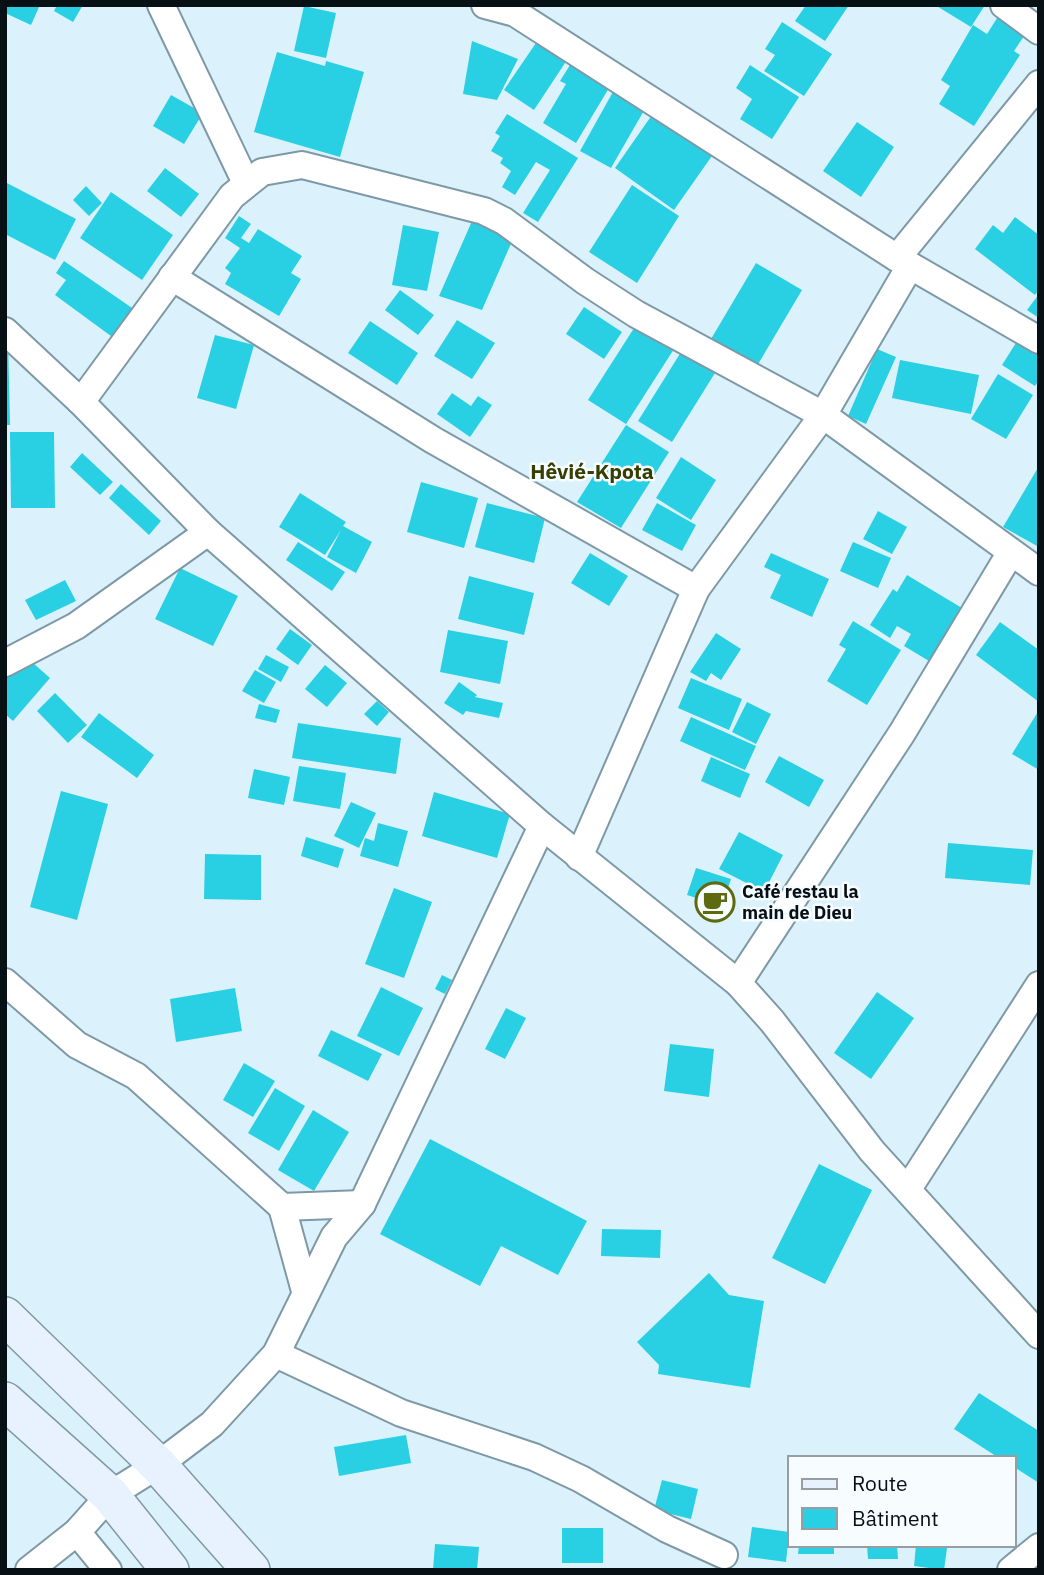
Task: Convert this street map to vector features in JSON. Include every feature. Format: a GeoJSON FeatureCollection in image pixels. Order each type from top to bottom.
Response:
{"type":"FeatureCollection","features":[{"type":"Feature","properties":{"kind":"main road"},"geometry":{"type":"LineString","coordinates":[[5,1316],[158,1465],[251,1570]]}},
{"type":"Feature","properties":{"kind":"main road"},"geometry":{"type":"LineString","coordinates":[[5,1401],[110,1495],[170,1570]]}},
{"type":"Feature","properties":{"kind":"street"},"geometry":{"type":"LineString","coordinates":[[161,5],[246,183]]}},
{"type":"Feature","properties":{"kind":"street"},"geometry":{"type":"LineString","coordinates":[[485,5],[517,9],[904,262],[1039,340]]}},
{"type":"Feature","properties":{"kind":"street"},"geometry":{"type":"LineString","coordinates":[[1004,5],[1039,31]]}},
{"type":"Feature","properties":{"kind":"street"},"geometry":{"type":"LineString","coordinates":[[579,857],[696,589],[823,415],[904,262],[1039,84]]}},
{"type":"Feature","properties":{"kind":"street"},"geometry":{"type":"LineString","coordinates":[[81,402],[218,213],[246,183],[262,172],[302,165],[484,211],[504,221],[585,281],[636,314],[823,415],[1039,572]]}},
{"type":"Feature","properties":{"kind":"street"},"geometry":{"type":"LineString","coordinates":[[172,277],[433,440],[696,589]]}},
{"type":"Feature","properties":{"kind":"street"},"geometry":{"type":"LineString","coordinates":[[5,331],[81,402],[208,532],[542,826],[738,983],[772,1021],[872,1151],[1039,1335]]}},
{"type":"Feature","properties":{"kind":"street"},"geometry":{"type":"LineString","coordinates":[[5,663],[76,626],[208,532]]}},
{"type":"Feature","properties":{"kind":"street"},"geometry":{"type":"LineString","coordinates":[[738,983],[902,733],[1011,552]]}},
{"type":"Feature","properties":{"kind":"street"},"geometry":{"type":"LineString","coordinates":[[29,1570],[77,1532],[110,1495],[158,1465],[212,1424],[276,1353],[334,1237],[362,1204],[542,826]]}},
{"type":"Feature","properties":{"kind":"street"},"geometry":{"type":"LineString","coordinates":[[5,982],[77,1045],[136,1076],[282,1207],[305,1292]]}},
{"type":"Feature","properties":{"kind":"street"},"geometry":{"type":"LineString","coordinates":[[908,1189],[1038,988]]}},
{"type":"Feature","properties":{"kind":"street"},"geometry":{"type":"LineString","coordinates":[[282,1207],[362,1204]]}},
{"type":"Feature","properties":{"kind":"street"},"geometry":{"type":"LineString","coordinates":[[276,1353],[401,1413],[534,1457],[581,1479],[667,1529],[724,1555]]}},
{"type":"Feature","properties":{"kind":"street"},"geometry":{"type":"LineString","coordinates":[[77,1532],[108,1570]]}},
{"type":"Feature","properties":{"kind":"street"},"geometry":{"type":"LineString","coordinates":[[1011,1570],[1039,1547]]}},
{"type":"Feature","properties":{"kind":"building"},"geometry":{"type":"Polygon","coordinates":[[[5,5],[40,5],[31,25],[5,13],[5,5]]]}},
{"type":"Feature","properties":{"kind":"building"},"geometry":{"type":"Polygon","coordinates":[[[57,5],[83,5],[73,22],[54,11],[57,5]]]}},
{"type":"Feature","properties":{"kind":"building"},"geometry":{"type":"Polygon","coordinates":[[[806,5],[849,5],[825,41],[795,21],[806,5]]]}},
{"type":"Feature","properties":{"kind":"building"},"geometry":{"type":"Polygon","coordinates":[[[935,5],[985,5],[971,27],[935,5]]]}},
{"type":"Feature","properties":{"kind":"building"},"geometry":{"type":"Polygon","coordinates":[[[304,6],[336,13],[326,58],[294,51],[304,6]]]}},
{"type":"Feature","properties":{"kind":"building"},"geometry":{"type":"Polygon","coordinates":[[[999,15],[1026,33],[1014,51],[1020,55],[974,126],[939,104],[950,86],[941,80],[973,25],[987,34],[999,15]]]}},
{"type":"Feature","properties":{"kind":"building"},"geometry":{"type":"Polygon","coordinates":[[[782,22],[832,54],[804,96],[764,71],[775,55],[765,49],[782,22]]]}},
{"type":"Feature","properties":{"kind":"building"},"geometry":{"type":"Polygon","coordinates":[[[538,40],[567,60],[534,110],[504,90],[538,40]]]}},
{"type":"Feature","properties":{"kind":"building"},"geometry":{"type":"Polygon","coordinates":[[[472,41],[518,59],[497,100],[463,94],[472,41]]]}},
{"type":"Feature","properties":{"kind":"building"},"geometry":{"type":"Polygon","coordinates":[[[277,52],[325,66],[326,61],[364,72],[340,157],[254,132],[277,52]]]}},
{"type":"Feature","properties":{"kind":"building"},"geometry":{"type":"Polygon","coordinates":[[[570,65],[609,88],[576,143],[543,123],[566,84],[560,81],[570,65]]]}},
{"type":"Feature","properties":{"kind":"building"},"geometry":{"type":"Polygon","coordinates":[[[750,65],[799,97],[772,139],[740,119],[752,99],[736,88],[750,65]]]}},
{"type":"Feature","properties":{"kind":"building"},"geometry":{"type":"Polygon","coordinates":[[[614,90],[646,107],[611,168],[580,151],[614,90]]]}},
{"type":"Feature","properties":{"kind":"building"},"geometry":{"type":"Polygon","coordinates":[[[171,95],[203,113],[184,144],[153,126],[171,95]]]}},
{"type":"Feature","properties":{"kind":"building"},"geometry":{"type":"Polygon","coordinates":[[[654,112],[714,153],[674,210],[615,168],[654,112]]]}},
{"type":"Feature","properties":{"kind":"building"},"geometry":{"type":"Polygon","coordinates":[[[507,114],[578,158],[538,222],[523,213],[550,170],[536,162],[515,195],[502,187],[511,171],[500,163],[503,158],[491,151],[500,136],[495,133],[507,114]]]}},
{"type":"Feature","properties":{"kind":"building"},"geometry":{"type":"Polygon","coordinates":[[[857,122],[894,147],[861,197],[823,171],[857,122]]]}},
{"type":"Feature","properties":{"kind":"building"},"geometry":{"type":"Polygon","coordinates":[[[165,168],[199,194],[181,217],[147,191],[165,168]]]}},
{"type":"Feature","properties":{"kind":"building"},"geometry":{"type":"Polygon","coordinates":[[[5,182],[76,219],[55,260],[5,234],[5,182]]]}},
{"type":"Feature","properties":{"kind":"building"},"geometry":{"type":"Polygon","coordinates":[[[632,185],[679,216],[637,283],[589,252],[632,185]]]}},
{"type":"Feature","properties":{"kind":"building"},"geometry":{"type":"Polygon","coordinates":[[[86,186],[102,203],[89,216],[73,200],[86,186]]]}},
{"type":"Feature","properties":{"kind":"building"},"geometry":{"type":"Polygon","coordinates":[[[111,192],[173,235],[142,280],[80,238],[111,192]]]}},
{"type":"Feature","properties":{"kind":"building"},"geometry":{"type":"Polygon","coordinates":[[[476,212],[495,220],[491,230],[513,239],[482,310],[439,296],[476,212]]]}},
{"type":"Feature","properties":{"kind":"building"},"geometry":{"type":"Polygon","coordinates":[[[239,216],[251,224],[241,238],[249,243],[258,229],[302,256],[291,273],[301,279],[279,316],[225,284],[231,273],[225,268],[240,248],[225,238],[239,216]]]}},
{"type":"Feature","properties":{"kind":"building"},"geometry":{"type":"Polygon","coordinates":[[[1015,217],[1039,235],[1039,290],[1035,295],[975,249],[993,225],[1003,233],[1015,217]]]}},
{"type":"Feature","properties":{"kind":"building"},"geometry":{"type":"Polygon","coordinates":[[[403,225],[439,232],[427,291],[392,285],[403,225]]]}},
{"type":"Feature","properties":{"kind":"building"},"geometry":{"type":"Polygon","coordinates":[[[64,261],[135,310],[115,339],[55,295],[66,280],[56,273],[64,261]]]}},
{"type":"Feature","properties":{"kind":"building"},"geometry":{"type":"Polygon","coordinates":[[[756,263],[802,290],[757,366],[711,339],[756,263]]]}},
{"type":"Feature","properties":{"kind":"building"},"geometry":{"type":"Polygon","coordinates":[[[400,290],[434,315],[418,335],[385,310],[400,290]]]}},
{"type":"Feature","properties":{"kind":"building"},"geometry":{"type":"Polygon","coordinates":[[[1039,294],[1039,318],[1027,310],[1039,294]]]}},
{"type":"Feature","properties":{"kind":"building"},"geometry":{"type":"Polygon","coordinates":[[[584,307],[622,332],[604,359],[566,334],[584,307]]]}},
{"type":"Feature","properties":{"kind":"building"},"geometry":{"type":"Polygon","coordinates":[[[457,320],[495,343],[472,379],[434,356],[457,320]]]}},
{"type":"Feature","properties":{"kind":"building"},"geometry":{"type":"Polygon","coordinates":[[[370,321],[418,353],[397,385],[348,353],[370,321]]]}},
{"type":"Feature","properties":{"kind":"building"},"geometry":{"type":"Polygon","coordinates":[[[636,325],[674,349],[626,424],[588,400],[636,325]]]}},
{"type":"Feature","properties":{"kind":"building"},"geometry":{"type":"Polygon","coordinates":[[[1023,332],[1039,342],[1039,380],[1035,386],[1002,365],[1023,332]]]}},
{"type":"Feature","properties":{"kind":"building"},"geometry":{"type":"Polygon","coordinates":[[[215,335],[254,345],[236,409],[197,398],[215,335]]]}},
{"type":"Feature","properties":{"kind":"building"},"geometry":{"type":"Polygon","coordinates":[[[5,339],[8,339],[10,425],[5,425],[5,339]]]}},
{"type":"Feature","properties":{"kind":"building"},"geometry":{"type":"Polygon","coordinates":[[[877,349],[896,357],[866,424],[848,416],[877,349]]]}},
{"type":"Feature","properties":{"kind":"building"},"geometry":{"type":"Polygon","coordinates":[[[681,352],[715,373],[672,442],[638,421],[681,352]]]}},
{"type":"Feature","properties":{"kind":"building"},"geometry":{"type":"Polygon","coordinates":[[[900,360],[979,375],[971,414],[892,398],[900,360]]]}},
{"type":"Feature","properties":{"kind":"building"},"geometry":{"type":"Polygon","coordinates":[[[998,374],[1033,395],[1006,439],[971,419],[998,374]]]}},
{"type":"Feature","properties":{"kind":"building"},"geometry":{"type":"Polygon","coordinates":[[[452,393],[471,406],[478,396],[492,405],[470,437],[437,414],[452,393]]]}},
{"type":"Feature","properties":{"kind":"building"},"geometry":{"type":"Polygon","coordinates":[[[626,425],[669,452],[621,528],[577,502],[626,425]]]}},
{"type":"Feature","properties":{"kind":"building"},"geometry":{"type":"Polygon","coordinates":[[[10,432],[54,432],[55,508],[11,508],[10,432]]]}},
{"type":"Feature","properties":{"kind":"building"},"geometry":{"type":"Polygon","coordinates":[[[82,453],[113,482],[100,495],[70,467],[82,453]]]}},
{"type":"Feature","properties":{"kind":"building"},"geometry":{"type":"Polygon","coordinates":[[[681,457],[716,480],[691,520],[656,498],[681,457]]]}},
{"type":"Feature","properties":{"kind":"building"},"geometry":{"type":"Polygon","coordinates":[[[1039,466],[1039,547],[1003,527],[1039,466]]]}},
{"type":"Feature","properties":{"kind":"building"},"geometry":{"type":"Polygon","coordinates":[[[421,482],[478,498],[464,548],[407,532],[421,482]]]}},
{"type":"Feature","properties":{"kind":"building"},"geometry":{"type":"Polygon","coordinates":[[[121,484],[161,521],[149,535],[109,498],[121,484]]]}},
{"type":"Feature","properties":{"kind":"building"},"geometry":{"type":"Polygon","coordinates":[[[300,493],[346,522],[343,526],[372,542],[356,573],[327,557],[341,530],[325,555],[279,527],[300,493]]]}},
{"type":"Feature","properties":{"kind":"building"},"geometry":{"type":"Polygon","coordinates":[[[487,503],[545,518],[534,563],[475,547],[487,503]]]}},
{"type":"Feature","properties":{"kind":"building"},"geometry":{"type":"Polygon","coordinates":[[[657,503],[696,525],[682,551],[642,530],[657,503]]]}},
{"type":"Feature","properties":{"kind":"building"},"geometry":{"type":"Polygon","coordinates":[[[878,511],[907,527],[892,554],[863,539],[878,511]]]}},
{"type":"Feature","properties":{"kind":"building"},"geometry":{"type":"Polygon","coordinates":[[[298,542],[345,572],[332,591],[286,560],[298,542]]]}},
{"type":"Feature","properties":{"kind":"building"},"geometry":{"type":"Polygon","coordinates":[[[853,542],[891,558],[878,588],[840,571],[853,542]]]}},
{"type":"Feature","properties":{"kind":"building"},"geometry":{"type":"Polygon","coordinates":[[[590,553],[628,576],[609,606],[571,583],[590,553]]]}},
{"type":"Feature","properties":{"kind":"building"},"geometry":{"type":"Polygon","coordinates":[[[771,553],[829,579],[812,617],[770,598],[781,575],[764,567],[771,553]]]}},
{"type":"Feature","properties":{"kind":"building"},"geometry":{"type":"Polygon","coordinates":[[[180,568],[238,596],[213,646],[155,619],[180,568]]]}},
{"type":"Feature","properties":{"kind":"building"},"geometry":{"type":"Polygon","coordinates":[[[907,575],[967,611],[934,664],[904,646],[911,634],[897,626],[890,638],[870,625],[893,589],[897,592],[907,575]]]}},
{"type":"Feature","properties":{"kind":"building"},"geometry":{"type":"Polygon","coordinates":[[[469,576],[534,593],[524,635],[458,619],[469,576]]]}},
{"type":"Feature","properties":{"kind":"building"},"geometry":{"type":"Polygon","coordinates":[[[65,580],[76,601],[36,620],[25,600],[65,580]]]}},
{"type":"Feature","properties":{"kind":"building"},"geometry":{"type":"Polygon","coordinates":[[[853,621],[901,650],[867,705],[827,681],[846,649],[839,645],[853,621]]]}},
{"type":"Feature","properties":{"kind":"building"},"geometry":{"type":"Polygon","coordinates":[[[1000,622],[1039,650],[1039,702],[976,655],[1000,622]]]}},
{"type":"Feature","properties":{"kind":"building"},"geometry":{"type":"Polygon","coordinates":[[[290,629],[312,645],[298,665],[276,649],[290,629]]]}},
{"type":"Feature","properties":{"kind":"building"},"geometry":{"type":"Polygon","coordinates":[[[448,630],[508,641],[500,684],[440,672],[448,630]]]}},
{"type":"Feature","properties":{"kind":"building"},"geometry":{"type":"Polygon","coordinates":[[[716,633],[741,649],[721,680],[711,673],[706,681],[690,672],[716,633]]]}},
{"type":"Feature","properties":{"kind":"building"},"geometry":{"type":"Polygon","coordinates":[[[24,655],[50,678],[13,721],[5,714],[5,677],[24,655]]]}},
{"type":"Feature","properties":{"kind":"building"},"geometry":{"type":"Polygon","coordinates":[[[266,655],[289,667],[281,682],[258,669],[266,655]]]}},
{"type":"Feature","properties":{"kind":"building"},"geometry":{"type":"Polygon","coordinates":[[[325,665],[347,683],[327,707],[305,689],[325,665]]]}},
{"type":"Feature","properties":{"kind":"building"},"geometry":{"type":"Polygon","coordinates":[[[255,670],[276,682],[264,703],[242,691],[255,670]]]}},
{"type":"Feature","properties":{"kind":"building"},"geometry":{"type":"Polygon","coordinates":[[[691,678],[742,699],[729,730],[678,708],[691,678]]]}},
{"type":"Feature","properties":{"kind":"building"},"geometry":{"type":"Polygon","coordinates":[[[459,682],[477,695],[475,697],[503,703],[499,718],[466,711],[463,715],[444,703],[459,682]]]}},
{"type":"Feature","properties":{"kind":"building"},"geometry":{"type":"Polygon","coordinates":[[[55,693],[87,725],[68,743],[37,711],[55,693]]]}},
{"type":"Feature","properties":{"kind":"building"},"geometry":{"type":"Polygon","coordinates":[[[377,701],[389,712],[377,726],[364,714],[377,701]]]}},
{"type":"Feature","properties":{"kind":"building"},"geometry":{"type":"Polygon","coordinates":[[[747,702],[771,714],[756,744],[732,732],[747,702]]]}},
{"type":"Feature","properties":{"kind":"building"},"geometry":{"type":"Polygon","coordinates":[[[259,704],[280,710],[276,723],[255,718],[259,704]]]}},
{"type":"Feature","properties":{"kind":"building"},"geometry":{"type":"Polygon","coordinates":[[[1039,710],[1039,770],[1012,754],[1039,710]]]}},
{"type":"Feature","properties":{"kind":"building"},"geometry":{"type":"Polygon","coordinates":[[[99,713],[154,755],[137,778],[81,737],[99,713]]]}},
{"type":"Feature","properties":{"kind":"building"},"geometry":{"type":"Polygon","coordinates":[[[691,717],[756,746],[745,770],[680,741],[691,717]]]}},
{"type":"Feature","properties":{"kind":"building"},"geometry":{"type":"Polygon","coordinates":[[[298,723],[401,738],[396,774],[292,758],[298,723]]]}},
{"type":"Feature","properties":{"kind":"building"},"geometry":{"type":"Polygon","coordinates":[[[779,756],[824,780],[809,807],[765,782],[779,756]]]}},
{"type":"Feature","properties":{"kind":"building"},"geometry":{"type":"Polygon","coordinates":[[[711,757],[750,774],[740,798],[701,781],[711,757]]]}},
{"type":"Feature","properties":{"kind":"building"},"geometry":{"type":"Polygon","coordinates":[[[299,766],[346,773],[340,809],[293,801],[299,766]]]}},
{"type":"Feature","properties":{"kind":"building"},"geometry":{"type":"Polygon","coordinates":[[[254,769],[290,777],[284,805],[248,798],[254,769]]]}},
{"type":"Feature","properties":{"kind":"building"},"geometry":{"type":"Polygon","coordinates":[[[61,791],[108,804],[77,920],[30,907],[61,791]]]}},
{"type":"Feature","properties":{"kind":"building"},"geometry":{"type":"Polygon","coordinates":[[[434,792],[510,814],[497,858],[422,836],[434,792]]]}},
{"type":"Feature","properties":{"kind":"building"},"geometry":{"type":"Polygon","coordinates":[[[351,802],[376,813],[359,848],[334,836],[351,802]]]}},
{"type":"Feature","properties":{"kind":"building"},"geometry":{"type":"Polygon","coordinates":[[[378,823],[408,831],[398,867],[360,856],[365,838],[374,841],[378,823]]]}},
{"type":"Feature","properties":{"kind":"building"},"geometry":{"type":"Polygon","coordinates":[[[739,832],[783,855],[764,892],[719,869],[739,832]]]}},
{"type":"Feature","properties":{"kind":"building"},"geometry":{"type":"Polygon","coordinates":[[[306,837],[344,849],[338,868],[301,856],[306,837]]]}},
{"type":"Feature","properties":{"kind":"building"},"geometry":{"type":"Polygon","coordinates":[[[948,843],[1033,850],[1030,885],[945,878],[948,843]]]}},
{"type":"Feature","properties":{"kind":"building"},"geometry":{"type":"Polygon","coordinates":[[[205,854],[261,855],[261,900],[204,899],[205,854]]]}},
{"type":"Feature","properties":{"kind":"building"},"geometry":{"type":"Polygon","coordinates":[[[696,868],[731,879],[722,906],[687,895],[696,868]]]}},
{"type":"Feature","properties":{"kind":"building"},"geometry":{"type":"Polygon","coordinates":[[[394,888],[432,902],[404,978],[365,964],[394,888]]]}},
{"type":"Feature","properties":{"kind":"building"},"geometry":{"type":"Polygon","coordinates":[[[442,975],[452,980],[445,994],[435,989],[442,975]]]}},
{"type":"Feature","properties":{"kind":"building"},"geometry":{"type":"Polygon","coordinates":[[[381,987],[423,1008],[399,1056],[357,1036],[381,987]]]}},
{"type":"Feature","properties":{"kind":"building"},"geometry":{"type":"Polygon","coordinates":[[[235,988],[242,1031],[176,1042],[170,999],[235,988]]]}},
{"type":"Feature","properties":{"kind":"building"},"geometry":{"type":"Polygon","coordinates":[[[877,992],[914,1018],[871,1079],[834,1053],[877,992]]]}},
{"type":"Feature","properties":{"kind":"building"},"geometry":{"type":"Polygon","coordinates":[[[506,1008],[526,1018],[505,1059],[485,1049],[506,1008]]]}},
{"type":"Feature","properties":{"kind":"building"},"geometry":{"type":"Polygon","coordinates":[[[331,1030],[382,1054],[368,1081],[318,1056],[331,1030]]]}},
{"type":"Feature","properties":{"kind":"building"},"geometry":{"type":"Polygon","coordinates":[[[670,1044],[714,1049],[709,1097],[664,1091],[670,1044]]]}},
{"type":"Feature","properties":{"kind":"building"},"geometry":{"type":"Polygon","coordinates":[[[244,1063],[275,1081],[253,1117],[223,1100],[244,1063]]]}},
{"type":"Feature","properties":{"kind":"building"},"geometry":{"type":"Polygon","coordinates":[[[275,1088],[305,1106],[279,1151],[248,1133],[275,1088]]]}},
{"type":"Feature","properties":{"kind":"building"},"geometry":{"type":"Polygon","coordinates":[[[313,1110],[349,1132],[314,1191],[278,1170],[313,1110]]]}},
{"type":"Feature","properties":{"kind":"building"},"geometry":{"type":"Polygon","coordinates":[[[430,1139],[587,1221],[558,1275],[501,1246],[480,1286],[380,1234],[430,1139]]]}},
{"type":"Feature","properties":{"kind":"building"},"geometry":{"type":"Polygon","coordinates":[[[819,1164],[872,1190],[825,1284],[772,1258],[819,1164]]]}},
{"type":"Feature","properties":{"kind":"building"},"geometry":{"type":"Polygon","coordinates":[[[602,1229],[661,1230],[660,1258],[601,1256],[602,1229]]]}},
{"type":"Feature","properties":{"kind":"building"},"geometry":{"type":"Polygon","coordinates":[[[709,1273],[729,1295],[764,1301],[750,1388],[658,1374],[659,1365],[637,1342],[709,1273]]]}},
{"type":"Feature","properties":{"kind":"building"},"geometry":{"type":"Polygon","coordinates":[[[979,1393],[1039,1431],[1039,1483],[1016,1468],[1016,1456],[996,1456],[954,1429],[979,1393]]]}},
{"type":"Feature","properties":{"kind":"building"},"geometry":{"type":"Polygon","coordinates":[[[406,1435],[411,1463],[339,1476],[334,1447],[406,1435]]]}},
{"type":"Feature","properties":{"kind":"building"},"geometry":{"type":"Polygon","coordinates":[[[662,1480],[698,1489],[691,1519],[654,1510],[662,1480]]]}},
{"type":"Feature","properties":{"kind":"building"},"geometry":{"type":"Polygon","coordinates":[[[752,1527],[788,1532],[786,1562],[748,1557],[752,1527]]]}},
{"type":"Feature","properties":{"kind":"building"},"geometry":{"type":"Polygon","coordinates":[[[562,1528],[603,1528],[603,1563],[562,1563],[562,1528]]]}},
{"type":"Feature","properties":{"kind":"building"},"geometry":{"type":"Polygon","coordinates":[[[435,1544],[479,1547],[477,1570],[433,1570],[435,1544]]]}},
{"type":"Feature","properties":{"kind":"building"},"geometry":{"type":"Polygon","coordinates":[[[799,1547],[834,1547],[834,1554],[798,1554],[799,1547]]]}},
{"type":"Feature","properties":{"kind":"building"},"geometry":{"type":"Polygon","coordinates":[[[867,1547],[897,1547],[898,1559],[868,1559],[867,1547]]]}},
{"type":"Feature","properties":{"kind":"building"},"geometry":{"type":"Polygon","coordinates":[[[916,1547],[947,1548],[944,1570],[914,1566],[916,1547]]]}},
{"type":"Feature","properties":{"kind":"place","name":"Café restau la main de Dieu"},"geometry":{"type":"Point","coordinates":[715,902]}},
{"type":"Feature","properties":{"kind":"district","name":"Hêvié-Kpota"},"geometry":{"type":"Point","coordinates":[592,472]}}]}
